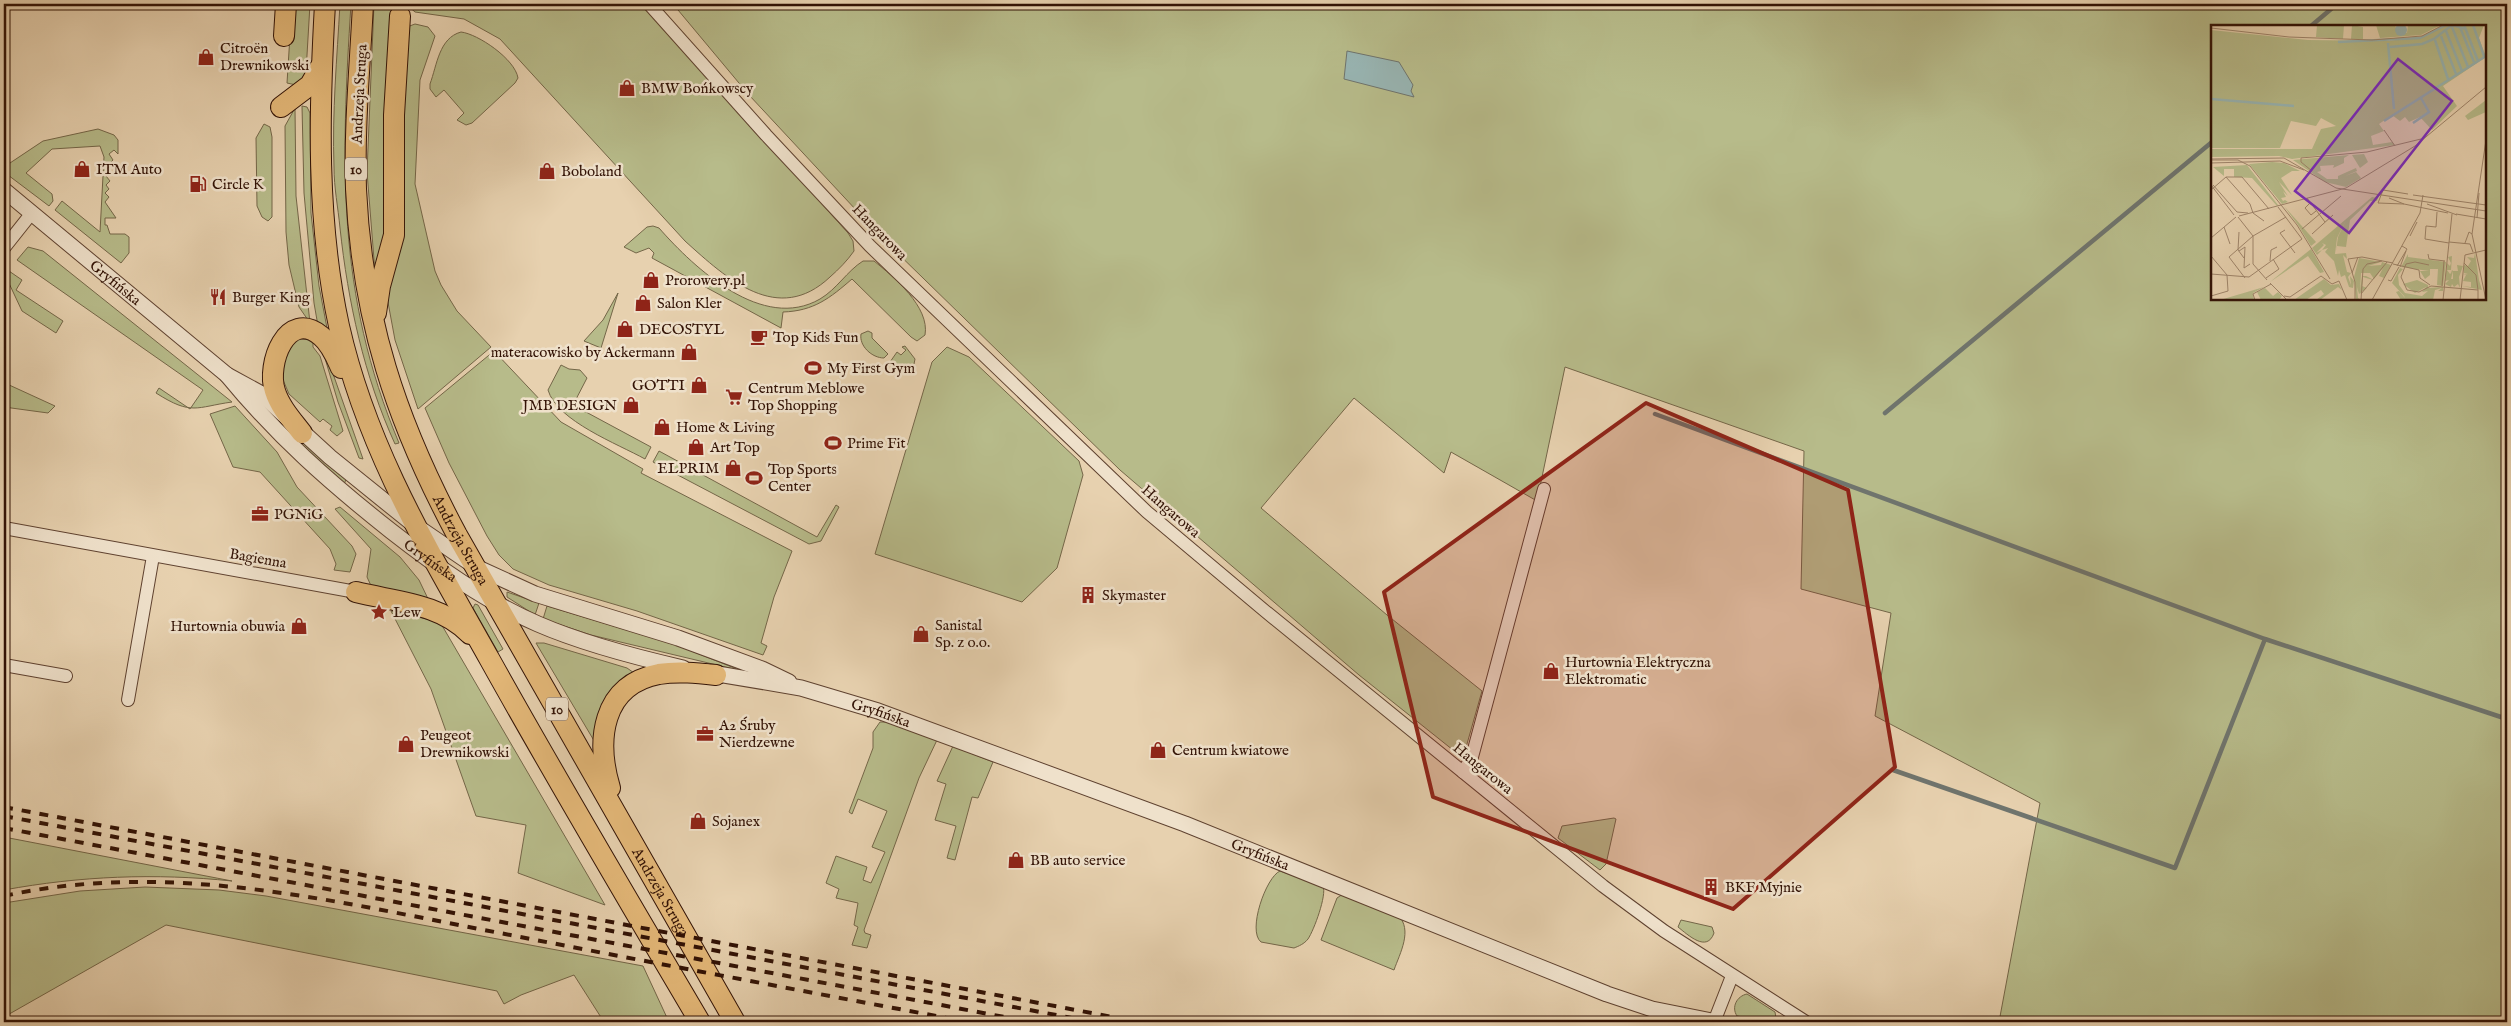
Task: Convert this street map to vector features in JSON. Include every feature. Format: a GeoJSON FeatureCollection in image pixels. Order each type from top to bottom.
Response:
{"type":"FeatureCollection","features":[{"type":"Feature","properties":{"kind":"main road"},"geometry":{"type":"LineString","coordinates":[[284,36],[286,4]]}},
{"type":"Feature","properties":{"kind":"main road","name":"10"},"geometry":{"type":"LineString","coordinates":[[325,4],[322,64],[322,187],[329,267],[346,352],[376,445],[413,524],[437,567],[700,1022]]}},
{"type":"Feature","properties":{"kind":"main road","name":"Andrzeja Struga"},"geometry":{"type":"LineString","coordinates":[[363,4],[356,141],[356,188],[364,272],[376,332],[395,402],[417,455],[476,567],[735,1022]]}},
{"type":"Feature","properties":{"kind":"main road"},"geometry":{"type":"LineString","coordinates":[[376,332],[376,304],[394,235],[394,115],[400,10]]}},
{"type":"Feature","properties":{"kind":"main road"},"geometry":{"type":"LineString","coordinates":[[281,107],[310,85],[322,64]]}},
{"type":"Feature","properties":{"kind":"main road"},"geometry":{"type":"LineString","coordinates":[[302,433],[277,396],[272,370],[275,356],[282,341],[291,333],[306,330],[320,335],[332,349],[376,445]]}},
{"type":"Feature","properties":{"kind":"main road"},"geometry":{"type":"LineString","coordinates":[[356,592],[438,611],[466,630],[484,650]]}},
{"type":"Feature","properties":{"kind":"main road"},"geometry":{"type":"LineString","coordinates":[[618,814],[608,781],[602,739],[605,723],[615,703],[632,684],[649,676],[678,672],[716,674]]}},
{"type":"Feature","properties":{"kind":"street","name":"Hangarowa"},"geometry":{"type":"LineString","coordinates":[[649,4],[766,135],[870,246],[1110,477],[1177,538],[1622,901],[1732,976],[1806,1022]]}},
{"type":"Feature","properties":{"kind":"street","name":"Gryfińska"},"geometry":{"type":"LineString","coordinates":[[4,190],[227,375],[258,412],[301,456],[437,567],[496,603],[536,624],[575,638],[668,664],[801,688],[878,711],[1185,824],[1607,994],[1652,1009],[1715,1022]]}},
{"type":"Feature","properties":{"kind":"street"},"geometry":{"type":"LineString","coordinates":[[4,248],[31,214]]}},
{"type":"Feature","properties":{"kind":"street","name":"Gryfińska"},"geometry":{"type":"LineString","coordinates":[[227,375],[260,393],[302,433],[413,524],[476,567],[532,593],[678,638],[762,669],[801,688]]}},
{"type":"Feature","properties":{"kind":"street"},"geometry":{"type":"LineString","coordinates":[[1463,772],[1472,756],[1544,489]]}},
{"type":"Feature","properties":{"kind":"street","name":"Bagienna"},"geometry":{"type":"LineString","coordinates":[[4,528],[356,592]]}},
{"type":"Feature","properties":{"kind":"street"},"geometry":{"type":"LineString","coordinates":[[128,700],[153,556]]}},
{"type":"Feature","properties":{"kind":"street"},"geometry":{"type":"LineString","coordinates":[[4,665],[66,676]]}},
{"type":"Feature","properties":{"kind":"street"},"geometry":{"type":"LineString","coordinates":[[1715,1022],[1732,976]]}},
{"type":"Feature","properties":{"kind":"highlighted area"},"geometry":{"type":"Polygon","coordinates":[[[1646,403],[1848,490],[1895,767],[1733,909],[1433,797],[1384,592],[1646,403]]]}},
{"type":"Feature","properties":{"kind":"green space"},"geometry":{"type":"Polygon","coordinates":[[[292,4],[310,4],[306,72],[303,81],[296,85],[287,83],[292,4]]]}},
{"type":"Feature","properties":{"kind":"green space"},"geometry":{"type":"Polygon","coordinates":[[[340,4],[351,4],[345,118],[345,173],[353,280],[378,388],[399,443],[395,444],[374,392],[366,365],[353,311],[343,256],[335,182],[334,146],[335,85],[340,4]]]}},
{"type":"Feature","properties":{"kind":"green space"},"geometry":{"type":"Polygon","coordinates":[[[374,4],[393,4],[388,232],[375,272],[367,172],[374,4]]]}},
{"type":"Feature","properties":{"kind":"green space"},"geometry":{"type":"Polygon","coordinates":[[[406,4],[642,4],[848,233],[853,241],[854,251],[843,265],[811,291],[791,297],[772,297],[754,292],[718,270],[685,241],[500,39],[464,19],[415,12],[406,4]]]}},
{"type":"Feature","properties":{"kind":"green space"},"geometry":{"type":"Polygon","coordinates":[[[673,4],[2507,4],[2507,1022],[1999,1022],[2040,803],[1875,716],[1891,613],[1801,589],[1804,451],[1565,367],[1537,501],[1451,452],[1444,473],[1354,398],[1261,508],[1387,615],[1482,691],[1463,758],[1359,675],[1120,470],[884,240],[749,95],[673,4]]]}},
{"type":"Feature","properties":{"kind":"green space"},"geometry":{"type":"Polygon","coordinates":[[[415,24],[428,27],[435,36],[420,80],[415,184],[435,271],[457,311],[491,347],[418,409],[395,340],[387,297],[407,27],[415,24]]]}},
{"type":"Feature","properties":{"kind":"green space"},"geometry":{"type":"Polygon","coordinates":[[[461,32],[477,37],[495,49],[510,63],[518,78],[472,123],[466,125],[457,120],[464,113],[444,90],[436,97],[430,89],[443,46],[454,35],[461,32]]]}},
{"type":"Feature","properties":{"kind":"green space"},"geometry":{"type":"Polygon","coordinates":[[[302,106],[307,107],[310,113],[311,213],[319,286],[327,328],[318,326],[314,303],[304,193],[302,106]]]}},
{"type":"Feature","properties":{"kind":"green space"},"geometry":{"type":"Polygon","coordinates":[[[295,108],[296,196],[310,323],[299,307],[289,265],[286,232],[285,126],[295,108]]]}},
{"type":"Feature","properties":{"kind":"green space"},"geometry":{"type":"Polygon","coordinates":[[[264,124],[270,127],[272,137],[272,217],[268,221],[262,217],[257,206],[256,138],[264,124]]]}},
{"type":"Feature","properties":{"kind":"green space"},"geometry":{"type":"Polygon","coordinates":[[[98,129],[114,135],[118,140],[118,154],[114,150],[109,154],[113,160],[106,167],[110,173],[106,176],[110,181],[106,185],[109,189],[105,193],[109,197],[105,202],[116,218],[105,218],[105,225],[107,225],[110,234],[125,234],[129,237],[129,253],[121,263],[55,210],[62,201],[100,232],[104,157],[100,146],[52,149],[26,173],[52,194],[53,201],[49,206],[4,172],[4,167],[43,141],[98,129]]]}},
{"type":"Feature","properties":{"kind":"green space"},"geometry":{"type":"Polygon","coordinates":[[[647,227],[659,228],[691,261],[732,291],[754,302],[776,308],[798,307],[820,299],[863,261],[874,261],[900,284],[916,304],[925,324],[925,335],[917,341],[911,337],[852,279],[836,292],[813,306],[783,312],[781,328],[652,258],[654,253],[649,248],[636,253],[624,247],[647,227]]]}},
{"type":"Feature","properties":{"kind":"green space"},"geometry":{"type":"Polygon","coordinates":[[[28,247],[43,251],[232,402],[191,408],[203,390],[17,260],[28,247]]]}},
{"type":"Feature","properties":{"kind":"green space"},"geometry":{"type":"Polygon","coordinates":[[[9,271],[22,280],[16,290],[63,321],[56,333],[22,311],[7,279],[9,271]]]}},
{"type":"Feature","properties":{"kind":"green space"},"geometry":{"type":"Polygon","coordinates":[[[618,293],[601,348],[584,341],[603,320],[618,293]]]}},
{"type":"Feature","properties":{"kind":"green space"},"geometry":{"type":"Polygon","coordinates":[[[868,331],[872,333],[872,338],[888,354],[884,358],[871,354],[864,347],[861,334],[868,331]]]}},
{"type":"Feature","properties":{"kind":"green space"},"geometry":{"type":"Polygon","coordinates":[[[299,339],[313,340],[313,347],[320,356],[343,431],[337,436],[330,430],[332,426],[323,419],[320,422],[289,394],[278,368],[285,348],[299,339]]]}},
{"type":"Feature","properties":{"kind":"green space"},"geometry":{"type":"Polygon","coordinates":[[[905,346],[915,359],[914,364],[907,369],[890,362],[897,352],[901,355],[906,350],[902,347],[905,346]]]}},
{"type":"Feature","properties":{"kind":"green space"},"geometry":{"type":"Polygon","coordinates":[[[947,347],[969,357],[1079,461],[1083,475],[1057,568],[1022,602],[875,554],[932,362],[947,347]]]}},
{"type":"Feature","properties":{"kind":"green space"},"geometry":{"type":"Polygon","coordinates":[[[494,351],[561,422],[643,469],[641,473],[792,551],[774,597],[761,643],[767,646],[763,655],[637,611],[549,585],[513,569],[499,555],[449,463],[425,408],[494,351]]]}},
{"type":"Feature","properties":{"kind":"green space"},"geometry":{"type":"Polygon","coordinates":[[[324,355],[331,368],[363,459],[359,458],[338,402],[324,355]]]}},
{"type":"Feature","properties":{"kind":"green space"},"geometry":{"type":"Polygon","coordinates":[[[561,365],[569,369],[580,370],[587,378],[573,405],[651,447],[645,459],[605,439],[563,412],[548,390],[561,365]]]}},
{"type":"Feature","properties":{"kind":"green space"},"geometry":{"type":"Polygon","coordinates":[[[7,384],[55,406],[48,413],[4,407],[7,384]]]}},
{"type":"Feature","properties":{"kind":"green space"},"geometry":{"type":"Polygon","coordinates":[[[159,388],[188,407],[178,405],[156,393],[159,388]]]}},
{"type":"Feature","properties":{"kind":"green space"},"geometry":{"type":"Polygon","coordinates":[[[235,406],[277,452],[297,487],[352,546],[356,554],[350,572],[334,570],[336,564],[330,549],[260,472],[233,467],[210,414],[235,406]]]}},
{"type":"Feature","properties":{"kind":"green space"},"geometry":{"type":"Polygon","coordinates":[[[265,406],[298,439],[346,479],[344,485],[316,461],[263,407],[265,406]]]}},
{"type":"Feature","properties":{"kind":"green space"},"geometry":{"type":"Polygon","coordinates":[[[659,451],[817,537],[836,505],[839,507],[821,541],[809,544],[653,462],[659,451]]]}},
{"type":"Feature","properties":{"kind":"green space"},"geometry":{"type":"Polygon","coordinates":[[[340,507],[400,557],[419,580],[431,605],[373,590],[367,577],[371,549],[335,509],[340,507]]]}},
{"type":"Feature","properties":{"kind":"green space"},"geometry":{"type":"Polygon","coordinates":[[[507,592],[539,603],[535,615],[507,597],[507,592]]]}},
{"type":"Feature","properties":{"kind":"green space"},"geometry":{"type":"Polygon","coordinates":[[[475,604],[478,605],[503,649],[498,652],[473,608],[475,604]]]}},
{"type":"Feature","properties":{"kind":"green space"},"geometry":{"type":"Polygon","coordinates":[[[547,606],[674,644],[742,671],[591,635],[543,619],[547,606]]]}},
{"type":"Feature","properties":{"kind":"green space"},"geometry":{"type":"Polygon","coordinates":[[[391,611],[440,622],[605,905],[518,873],[526,825],[476,816],[431,689],[391,611]]]}},
{"type":"Feature","properties":{"kind":"green space"},"geometry":{"type":"Polygon","coordinates":[[[536,643],[544,643],[627,668],[637,675],[596,744],[536,643]]]}},
{"type":"Feature","properties":{"kind":"green space"},"geometry":{"type":"Polygon","coordinates":[[[880,722],[889,722],[937,740],[919,778],[864,930],[865,933],[871,935],[867,948],[852,945],[858,927],[854,925],[858,903],[836,898],[839,889],[826,883],[836,856],[867,867],[863,880],[871,883],[885,852],[872,847],[887,811],[858,799],[852,814],[849,812],[873,748],[873,732],[880,722]]]}},
{"type":"Feature","properties":{"kind":"green space"},"geometry":{"type":"Polygon","coordinates":[[[953,746],[993,762],[978,798],[972,797],[955,860],[947,858],[956,826],[935,820],[946,784],[937,781],[953,746]]]}},
{"type":"Feature","properties":{"kind":"green space"},"geometry":{"type":"Polygon","coordinates":[[[1616,819],[1606,864],[1600,870],[1558,838],[1562,826],[1616,819]]]}},
{"type":"Feature","properties":{"kind":"green space"},"geometry":{"type":"Polygon","coordinates":[[[4,837],[232,881],[175,877],[118,877],[32,885],[4,890],[4,837]]]}},
{"type":"Feature","properties":{"kind":"green space"},"geometry":{"type":"Polygon","coordinates":[[[1280,871],[1323,886],[1324,890],[1322,904],[1311,935],[1300,946],[1294,948],[1261,942],[1257,936],[1257,916],[1264,893],[1269,883],[1280,871]]]}},
{"type":"Feature","properties":{"kind":"green space"},"geometry":{"type":"Polygon","coordinates":[[[145,887],[219,890],[266,896],[643,966],[669,1022],[604,1022],[574,975],[521,995],[504,1004],[497,991],[166,925],[4,1017],[4,903],[80,891],[145,887]]]}},
{"type":"Feature","properties":{"kind":"green space"},"geometry":{"type":"Polygon","coordinates":[[[1343,894],[1398,915],[1405,928],[1405,935],[1394,970],[1321,940],[1337,898],[1343,894]]]}},
{"type":"Feature","properties":{"kind":"green space"},"geometry":{"type":"Polygon","coordinates":[[[1681,920],[1712,927],[1714,933],[1711,939],[1707,942],[1697,941],[1678,927],[1681,920]]]}},
{"type":"Feature","properties":{"kind":"green space"},"geometry":{"type":"Polygon","coordinates":[[[1747,994],[1775,1012],[1776,1018],[1771,1021],[1737,1016],[1735,1013],[1736,1002],[1740,997],[1747,994]]]}},
{"type":"Feature","properties":{"kind":"water"},"geometry":{"type":"Polygon","coordinates":[[[1347,51],[1399,62],[1413,85],[1411,91],[1414,97],[1344,79],[1347,51]]]}},
{"type":"Feature","properties":{"kind":"waterway"},"geometry":{"type":"LineString","coordinates":[[2312,25],[2337,4]]}},
{"type":"Feature","properties":{"kind":"waterway"},"geometry":{"type":"LineString","coordinates":[[1885,413],[2211,143]]}},
{"type":"Feature","properties":{"kind":"waterway"},"geometry":{"type":"LineString","coordinates":[[1655,414],[2265,639],[2507,719]]}},
{"type":"Feature","properties":{"kind":"waterway"},"geometry":{"type":"LineString","coordinates":[[1893,770],[2175,868],[2265,639]]}},
{"type":"Feature","properties":{"kind":"railway"},"geometry":{"type":"LineString","coordinates":[[4,807],[1139,1022]]}},
{"type":"Feature","properties":{"kind":"railway"},"geometry":{"type":"LineString","coordinates":[[4,816],[1093,1022]]}},
{"type":"Feature","properties":{"kind":"railway"},"geometry":{"type":"LineString","coordinates":[[4,828],[1031,1022]]}},
{"type":"Feature","properties":{"kind":"railway"},"geometry":{"type":"LineString","coordinates":[[4,896],[67,886],[130,882],[193,884],[256,890],[381,910],[968,1022]]}},
{"type":"Feature","properties":{"kind":"place","name":"Citroën Drewnikowski"},"geometry":{"type":"Point","coordinates":[206,57]}},
{"type":"Feature","properties":{"kind":"place","name":"BMW Bońkowscy"},"geometry":{"type":"Point","coordinates":[627,88]}},
{"type":"Feature","properties":{"kind":"place","name":"ITM Auto"},"geometry":{"type":"Point","coordinates":[82,169]}},
{"type":"Feature","properties":{"kind":"place","name":"Boboland"},"geometry":{"type":"Point","coordinates":[547,171]}},
{"type":"Feature","properties":{"kind":"place","name":"Circle K"},"geometry":{"type":"Point","coordinates":[198,184]}},
{"type":"Feature","properties":{"kind":"place","name":"Prorowery.pl"},"geometry":{"type":"Point","coordinates":[651,280]}},
{"type":"Feature","properties":{"kind":"place","name":"Burger King"},"geometry":{"type":"Point","coordinates":[218,297]}},
{"type":"Feature","properties":{"kind":"place","name":"Salon Kler"},"geometry":{"type":"Point","coordinates":[643,303]}},
{"type":"Feature","properties":{"kind":"place","name":"DECOSTYL"},"geometry":{"type":"Point","coordinates":[625,329]}},
{"type":"Feature","properties":{"kind":"place","name":"Top Kids Fun"},"geometry":{"type":"Point","coordinates":[759,337]}},
{"type":"Feature","properties":{"kind":"place","name":"materacowisko by Ackermann"},"geometry":{"type":"Point","coordinates":[689,352]}},
{"type":"Feature","properties":{"kind":"place","name":"My First Gym"},"geometry":{"type":"Point","coordinates":[813,368]}},
{"type":"Feature","properties":{"kind":"place","name":"GOTTI"},"geometry":{"type":"Point","coordinates":[699,385]}},
{"type":"Feature","properties":{"kind":"place","name":"Centrum Meblowe Top Shopping"},"geometry":{"type":"Point","coordinates":[734,397]}},
{"type":"Feature","properties":{"kind":"place","name":"JMB DESIGN"},"geometry":{"type":"Point","coordinates":[631,405]}},
{"type":"Feature","properties":{"kind":"place","name":"Home & Living"},"geometry":{"type":"Point","coordinates":[662,427]}},
{"type":"Feature","properties":{"kind":"place","name":"Prime Fit"},"geometry":{"type":"Point","coordinates":[833,443]}},
{"type":"Feature","properties":{"kind":"place","name":"Art Top"},"geometry":{"type":"Point","coordinates":[696,447]}},
{"type":"Feature","properties":{"kind":"place","name":"ELPRIM"},"geometry":{"type":"Point","coordinates":[733,468]}},
{"type":"Feature","properties":{"kind":"place","name":"Top Sports Center"},"geometry":{"type":"Point","coordinates":[754,478]}},
{"type":"Feature","properties":{"kind":"place","name":"PGNiG"},"geometry":{"type":"Point","coordinates":[260,514]}},
{"type":"Feature","properties":{"kind":"place","name":"Skymaster"},"geometry":{"type":"Point","coordinates":[1088,595]}},
{"type":"Feature","properties":{"kind":"place","name":"Lew"},"geometry":{"type":"Point","coordinates":[379,612]}},
{"type":"Feature","properties":{"kind":"place","name":"Hurtownia obuwia"},"geometry":{"type":"Point","coordinates":[299,626]}},
{"type":"Feature","properties":{"kind":"place","name":"Sanistal Sp. z o.o."},"geometry":{"type":"Point","coordinates":[921,634]}},
{"type":"Feature","properties":{"kind":"place","name":"Hurtownia Elektryczna Elektromatic"},"geometry":{"type":"Point","coordinates":[1551,671]}},
{"type":"Feature","properties":{"kind":"place","name":"A2 Śruby Nierdzewne"},"geometry":{"type":"Point","coordinates":[705,734]}},
{"type":"Feature","properties":{"kind":"place","name":"Peugeot Drewnikowski"},"geometry":{"type":"Point","coordinates":[406,744]}},
{"type":"Feature","properties":{"kind":"place","name":"Centrum kwiatowe"},"geometry":{"type":"Point","coordinates":[1158,750]}},
{"type":"Feature","properties":{"kind":"place","name":"Sojanex"},"geometry":{"type":"Point","coordinates":[698,821]}},
{"type":"Feature","properties":{"kind":"place","name":"BB auto service"},"geometry":{"type":"Point","coordinates":[1016,860]}},
{"type":"Feature","properties":{"kind":"place","name":"BKF Myjnie"},"geometry":{"type":"Point","coordinates":[1711,887]}}]}
